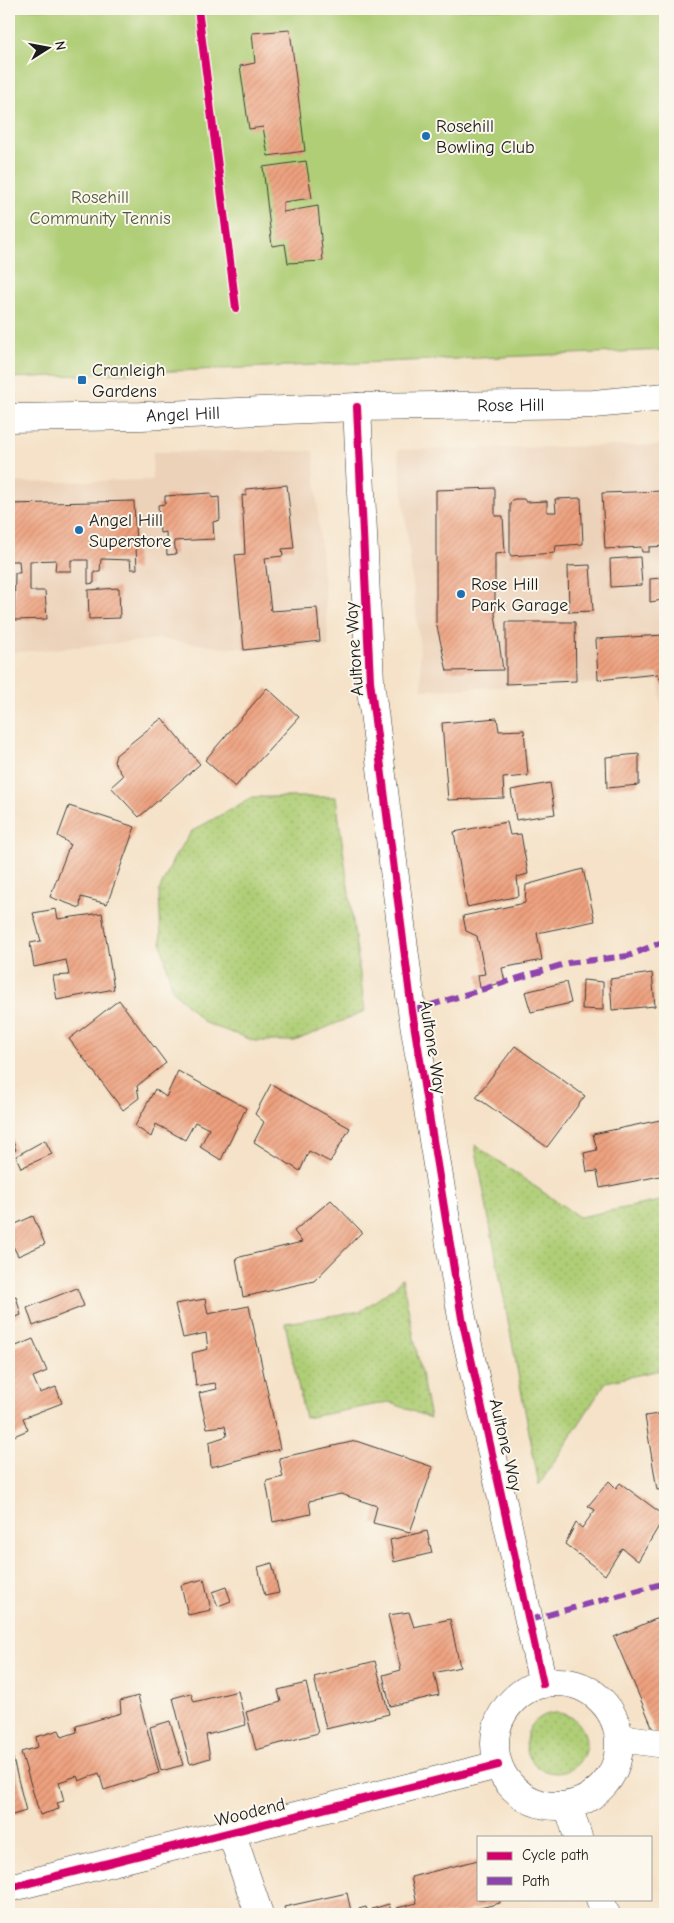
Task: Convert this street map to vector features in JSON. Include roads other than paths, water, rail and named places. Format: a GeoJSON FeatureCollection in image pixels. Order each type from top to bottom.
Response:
{"type":"FeatureCollection","features":[{"type":"Feature","properties":{"kind":"street","name":"Rose Hill"},"geometry":{"type":"LineString","coordinates":[[357,407],[594,404],[665,398]]}},
{"type":"Feature","properties":{"kind":"street","name":"Angel Hill"},"geometry":{"type":"LineString","coordinates":[[9,418],[141,416],[357,407]]}},
{"type":"Feature","properties":{"kind":"street","name":"Aultone Way"},"geometry":{"type":"LineString","coordinates":[[357,407],[370,681],[412,1011],[462,1318],[543,1684]]}},
{"type":"Feature","properties":{"kind":"street"},"geometry":{"type":"LineString","coordinates":[[564,1682],[584,1688],[602,1700],[614,1718],[620,1738],[618,1758],[611,1776],[599,1792],[562,1808],[541,1806],[523,1797],[508,1784],[498,1765],[494,1744],[498,1724],[508,1706],[524,1692],[543,1684],[564,1682]]}},
{"type":"Feature","properties":{"kind":"street"},"geometry":{"type":"LineString","coordinates":[[620,1738],[665,1744]]}},
{"type":"Feature","properties":{"kind":"street","name":"Woodend"},"geometry":{"type":"LineString","coordinates":[[9,1888],[498,1765]]}},
{"type":"Feature","properties":{"kind":"street"},"geometry":{"type":"LineString","coordinates":[[568,1805],[578,1836]]}},
{"type":"Feature","properties":{"kind":"street"},"geometry":{"type":"LineString","coordinates":[[231,1832],[259,1914]]}},
{"type":"Feature","properties":{"kind":"street"},"geometry":{"type":"LineString","coordinates":[[600,1900],[606,1914]]}},
{"type":"Feature","properties":{"kind":"place","name":"Rosehill Bowling Club"},"geometry":{"type":"Point","coordinates":[426,136]}},
{"type":"Feature","properties":{"kind":"place","name":"Cranleigh Gardens"},"geometry":{"type":"Point","coordinates":[82,380]}},
{"type":"Feature","properties":{"kind":"place","name":"Angel Hill Superstore"},"geometry":{"type":"Point","coordinates":[79,530]}},
{"type":"Feature","properties":{"kind":"place","name":"Rose Hill Park Garage"},"geometry":{"type":"Point","coordinates":[461,594]}},
{"type":"Feature","properties":{"kind":"park label","name":"Rosehill Community Tennis"},"geometry":{"type":"Point","coordinates":[100,207]}}]}
